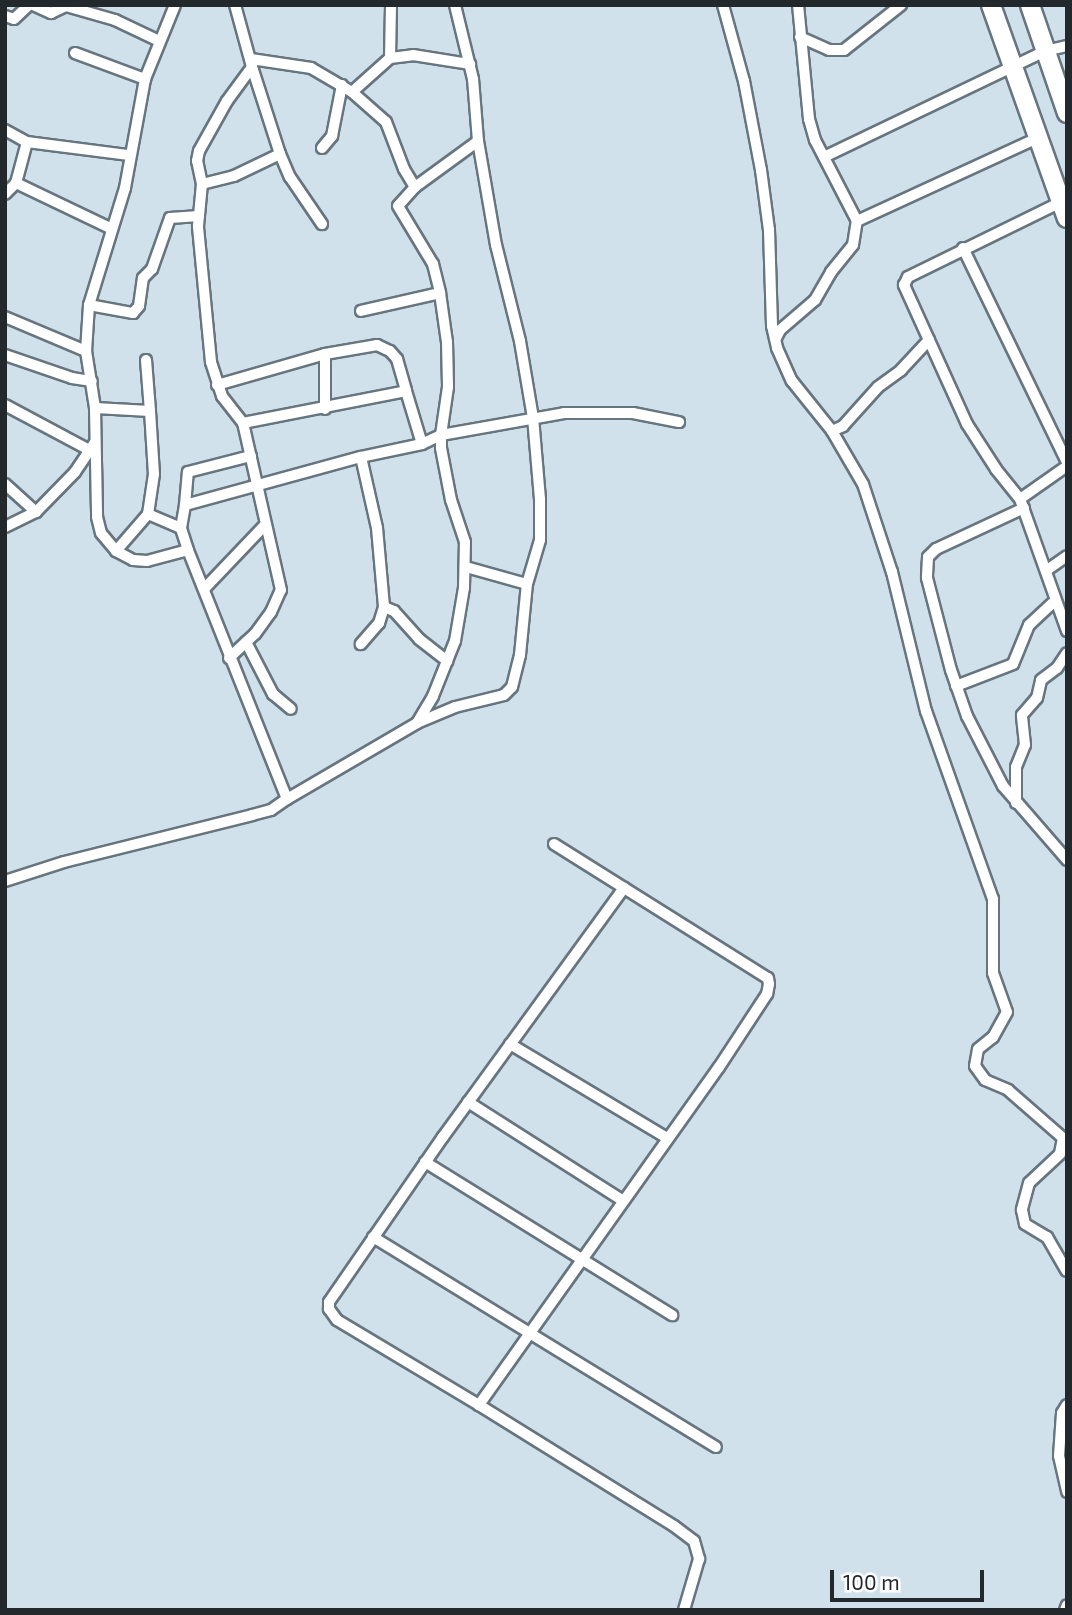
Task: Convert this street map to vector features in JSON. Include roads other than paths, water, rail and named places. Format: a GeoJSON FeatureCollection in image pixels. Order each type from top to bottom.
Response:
{"type":"FeatureCollection","features":[{"type":"Feature","properties":{"kind":"main road"},"geometry":{"type":"LineString","coordinates":[[991,5],[1064,210]]}},
{"type":"Feature","properties":{"kind":"main road"},"geometry":{"type":"LineString","coordinates":[[1030,5],[1067,113]]}},
{"type":"Feature","properties":{"kind":"street"},"geometry":{"type":"LineString","coordinates":[[5,16],[14,19],[31,5],[51,13],[66,6],[115,20],[159,41]]}},
{"type":"Feature","properties":{"kind":"street"},"geometry":{"type":"LineString","coordinates":[[175,5],[145,79],[125,187],[89,305],[86,351],[95,408],[93,447],[97,517],[101,533],[116,551],[132,561],[147,561],[188,550]]}},
{"type":"Feature","properties":{"kind":"street"},"geometry":{"type":"LineString","coordinates":[[235,5],[280,154],[290,177],[321,225]]}},
{"type":"Feature","properties":{"kind":"street"},"geometry":{"type":"LineString","coordinates":[[390,58],[391,5]]}},
{"type":"Feature","properties":{"kind":"street"},"geometry":{"type":"LineString","coordinates":[[5,881],[64,862],[271,810],[418,723],[455,706],[504,695],[512,687],[520,655],[527,584],[536,560],[541,527],[533,418],[520,341],[496,244],[478,141],[470,64],[455,5]]}},
{"type":"Feature","properties":{"kind":"street"},"geometry":{"type":"LineString","coordinates":[[723,5],[744,81],[761,170],[769,230],[772,326],[792,381],[832,431],[863,484],[892,572],[926,712],[993,899],[993,972],[1007,1012],[993,1037],[978,1049],[975,1066],[985,1080],[1008,1090],[1063,1138],[1060,1154],[1029,1183],[1022,1210],[1025,1224],[1047,1237],[1067,1271]]}},
{"type":"Feature","properties":{"kind":"street"},"geometry":{"type":"LineString","coordinates":[[776,338],[780,330],[804,313],[815,300],[831,272],[853,245],[857,221],[826,156],[815,140],[809,119],[798,5]]}},
{"type":"Feature","properties":{"kind":"street"},"geometry":{"type":"LineString","coordinates":[[800,37],[829,50],[844,50],[901,5]]}},
{"type":"Feature","properties":{"kind":"street"},"geometry":{"type":"LineString","coordinates":[[826,156],[1045,51],[1067,46]]}},
{"type":"Feature","properties":{"kind":"street"},"geometry":{"type":"LineString","coordinates":[[75,53],[145,79]]}},
{"type":"Feature","properties":{"kind":"street"},"geometry":{"type":"LineString","coordinates":[[322,148],[332,136],[347,89],[390,58],[413,55],[470,64]]}},
{"type":"Feature","properties":{"kind":"street"},"geometry":{"type":"LineString","coordinates":[[251,63],[311,68],[347,89],[386,122],[404,169],[415,187]]}},
{"type":"Feature","properties":{"kind":"street"},"geometry":{"type":"LineString","coordinates":[[229,658],[271,612],[281,590],[264,526],[259,486],[243,424],[217,385],[207,332],[199,216],[202,184],[197,161],[199,151],[251,63]]}},
{"type":"Feature","properties":{"kind":"street"},"geometry":{"type":"LineString","coordinates":[[5,130],[27,142],[129,156]]}},
{"type":"Feature","properties":{"kind":"street"},"geometry":{"type":"LineString","coordinates":[[857,221],[1040,137]]}},
{"type":"Feature","properties":{"kind":"street"},"geometry":{"type":"LineString","coordinates":[[418,723],[433,695],[455,640],[466,567],[466,542],[452,500],[441,448],[448,387],[447,342],[440,293],[433,264],[398,206],[415,187],[478,141]]}},
{"type":"Feature","properties":{"kind":"street"},"geometry":{"type":"LineString","coordinates":[[5,194],[16,183],[27,142]]}},
{"type":"Feature","properties":{"kind":"street"},"geometry":{"type":"LineString","coordinates":[[202,184],[234,176],[280,154]]}},
{"type":"Feature","properties":{"kind":"street"},"geometry":{"type":"LineString","coordinates":[[16,183],[112,229]]}},
{"type":"Feature","properties":{"kind":"street"},"geometry":{"type":"LineString","coordinates":[[1064,210],[963,248],[905,281],[905,290],[978,445],[1022,504],[1067,631]]}},
{"type":"Feature","properties":{"kind":"street"},"geometry":{"type":"LineString","coordinates":[[89,305],[133,313],[139,306],[143,278],[152,270],[170,218],[199,216]]}},
{"type":"Feature","properties":{"kind":"street"},"geometry":{"type":"LineString","coordinates":[[963,248],[1067,464],[1022,504],[936,549],[928,556],[927,578],[956,686],[979,740],[1003,786],[1067,860]]}},
{"type":"Feature","properties":{"kind":"street"},"geometry":{"type":"LineString","coordinates":[[362,311],[440,293]]}},
{"type":"Feature","properties":{"kind":"street"},"geometry":{"type":"LineString","coordinates":[[5,317],[86,351]]}},
{"type":"Feature","properties":{"kind":"street"},"geometry":{"type":"LineString","coordinates":[[832,431],[848,421],[878,387],[901,370],[929,340]]}},
{"type":"Feature","properties":{"kind":"street"},"geometry":{"type":"LineString","coordinates":[[217,385],[325,354],[384,346],[397,359],[422,444]]}},
{"type":"Feature","properties":{"kind":"street"},"geometry":{"type":"LineString","coordinates":[[325,354],[325,409]]}},
{"type":"Feature","properties":{"kind":"street"},"geometry":{"type":"LineString","coordinates":[[5,355],[72,378],[92,381]]}},
{"type":"Feature","properties":{"kind":"street"},"geometry":{"type":"LineString","coordinates":[[116,551],[148,514],[154,474],[146,360]]}},
{"type":"Feature","properties":{"kind":"street"},"geometry":{"type":"LineString","coordinates":[[243,424],[406,391]]}},
{"type":"Feature","properties":{"kind":"street"},"geometry":{"type":"LineString","coordinates":[[5,405],[93,447]]}},
{"type":"Feature","properties":{"kind":"street"},"geometry":{"type":"LineString","coordinates":[[95,408],[150,411]]}},
{"type":"Feature","properties":{"kind":"street"},"geometry":{"type":"LineString","coordinates":[[185,505],[361,457],[422,444],[441,435],[533,418],[565,413],[633,413],[679,422]]}},
{"type":"Feature","properties":{"kind":"street"},"geometry":{"type":"LineString","coordinates":[[5,527],[36,512],[93,447]]}},
{"type":"Feature","properties":{"kind":"street"},"geometry":{"type":"LineString","coordinates":[[251,456],[188,472],[181,528],[229,658],[287,799]]}},
{"type":"Feature","properties":{"kind":"street"},"geometry":{"type":"LineString","coordinates":[[361,457],[377,528],[384,607],[379,623],[361,644]]}},
{"type":"Feature","properties":{"kind":"street"},"geometry":{"type":"LineString","coordinates":[[5,484],[36,512]]}},
{"type":"Feature","properties":{"kind":"street"},"geometry":{"type":"LineString","coordinates":[[148,514],[181,528]]}},
{"type":"Feature","properties":{"kind":"street"},"geometry":{"type":"LineString","coordinates":[[204,589],[264,526]]}},
{"type":"Feature","properties":{"kind":"street"},"geometry":{"type":"LineString","coordinates":[[1047,570],[1067,556]]}},
{"type":"Feature","properties":{"kind":"street"},"geometry":{"type":"LineString","coordinates":[[466,567],[527,584]]}},
{"type":"Feature","properties":{"kind":"street"},"geometry":{"type":"LineString","coordinates":[[956,686],[1013,664],[1020,654],[1029,625],[1055,601]]}},
{"type":"Feature","properties":{"kind":"street"},"geometry":{"type":"LineString","coordinates":[[384,607],[394,611],[419,639],[447,661]]}},
{"type":"Feature","properties":{"kind":"street"},"geometry":{"type":"LineString","coordinates":[[246,642],[273,694],[291,709]]}},
{"type":"Feature","properties":{"kind":"street"},"geometry":{"type":"LineString","coordinates":[[1016,803],[1016,767],[1025,745],[1022,715],[1037,698],[1041,680],[1057,668],[1067,653]]}},
{"type":"Feature","properties":{"kind":"street"},"geometry":{"type":"LineString","coordinates":[[479,1405],[767,994],[769,984],[768,978],[554,844]]}},
{"type":"Feature","properties":{"kind":"street"},"geometry":{"type":"LineString","coordinates":[[624,888],[425,1162],[334,1293],[329,1309],[337,1320],[479,1405],[694,1541],[699,1559],[684,1610]]}},
{"type":"Feature","properties":{"kind":"street"},"geometry":{"type":"LineString","coordinates":[[510,1044],[667,1138]]}},
{"type":"Feature","properties":{"kind":"street"},"geometry":{"type":"LineString","coordinates":[[468,1101],[622,1200]]}},
{"type":"Feature","properties":{"kind":"street"},"geometry":{"type":"LineString","coordinates":[[425,1162],[672,1315]]}},
{"type":"Feature","properties":{"kind":"street"},"geometry":{"type":"LineString","coordinates":[[373,1237],[716,1447]]}},
{"type":"Feature","properties":{"kind":"street"},"geometry":{"type":"LineString","coordinates":[[1067,1405],[1062,1413],[1059,1456],[1067,1492]]}}]}
